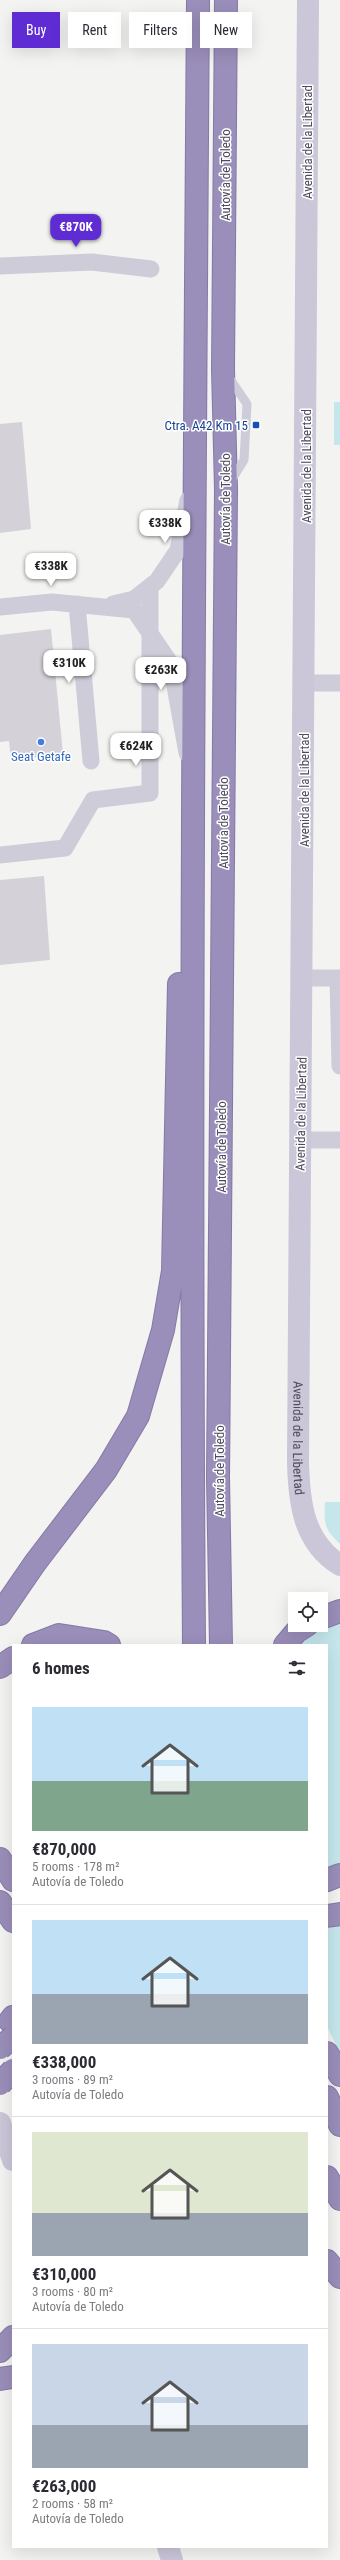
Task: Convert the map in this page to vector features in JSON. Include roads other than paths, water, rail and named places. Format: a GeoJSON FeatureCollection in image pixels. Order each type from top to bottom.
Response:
{"type":"FeatureCollection","features":[{"type":"Feature","properties":{"kind":"highway","name":"Autovía de Toledo"},"geometry":{"type":"LineString","coordinates":[[194,1644],[191,1262],[194,1071],[192,845],[198,0]]}},
{"type":"Feature","properties":{"kind":"highway","name":"Autovía de Toledo"},"geometry":{"type":"LineString","coordinates":[[222,1644],[218,1478],[226,489],[223,370],[226,0]]}},
{"type":"Feature","properties":{"kind":"highway"},"geometry":{"type":"LineString","coordinates":[[0,1614],[35,1563],[106,1470],[138,1416],[163,1330],[173,1271],[179,984],[192,845]]}},
{"type":"Feature","properties":{"kind":"highway"},"geometry":{"type":"LineString","coordinates":[[328,1615],[340,1611]]}},
{"type":"Feature","properties":{"kind":"highway"},"geometry":{"type":"LineString","coordinates":[[286,1644],[296,1632]]}},
{"type":"Feature","properties":{"kind":"highway"},"geometry":{"type":"LineString","coordinates":[[36,1644],[59,1636],[104,1642],[107,1644]]}},
{"type":"Feature","properties":{"kind":"highway"},"geometry":{"type":"LineString","coordinates":[[0,1667],[12,1659]]}},
{"type":"Feature","properties":{"kind":"highway"},"geometry":{"type":"LineString","coordinates":[[0,1859],[12,1878]]}},
{"type":"Feature","properties":{"kind":"highway"},"geometry":{"type":"LineString","coordinates":[[328,1880],[340,1875]]}},
{"type":"Feature","properties":{"kind":"highway"},"geometry":{"type":"LineString","coordinates":[[328,1891],[340,1889]]}},
{"type":"Feature","properties":{"kind":"highway"},"geometry":{"type":"LineString","coordinates":[[0,1902],[12,1920]]}},
{"type":"Feature","properties":{"kind":"highway"},"geometry":{"type":"LineString","coordinates":[[328,1916],[340,1914]]}},
{"type":"Feature","properties":{"kind":"highway"},"geometry":{"type":"LineString","coordinates":[[0,2048],[9,2026]]}},
{"type":"Feature","properties":{"kind":"highway"},"geometry":{"type":"LineString","coordinates":[[328,2055],[340,2075]]}},
{"type":"Feature","properties":{"kind":"highway"},"geometry":{"type":"LineString","coordinates":[[0,2084],[12,2071]]}},
{"type":"Feature","properties":{"kind":"highway"},"geometry":{"type":"LineString","coordinates":[[0,2093],[12,2085]]}},
{"type":"Feature","properties":{"kind":"highway"},"geometry":{"type":"LineString","coordinates":[[328,2099],[340,2125]]}},
{"type":"Feature","properties":{"kind":"highway"},"geometry":{"type":"LineString","coordinates":[[328,2179],[340,2199]]}},
{"type":"Feature","properties":{"kind":"highway"},"geometry":{"type":"LineString","coordinates":[[328,2262],[340,2276]]}},
{"type":"Feature","properties":{"kind":"highway"},"geometry":{"type":"LineString","coordinates":[[0,2351],[12,2338]]}},
{"type":"Feature","properties":{"kind":"highway"},"geometry":{"type":"LineString","coordinates":[[0,2364],[12,2363]]}},
{"type":"Feature","properties":{"kind":"highway"},"geometry":{"type":"LineString","coordinates":[[0,2379],[12,2377]]}},
{"type":"Feature","properties":{"kind":"street","name":"Avenida de la Libertad"},"geometry":{"type":"LineString","coordinates":[[308,0],[299,1482],[302,1506],[310,1535],[317,1546],[340,1564]]}},
{"type":"Feature","properties":{"kind":"street"},"geometry":{"type":"LineString","coordinates":[[0,266],[92,262],[151,269]]}},
{"type":"Feature","properties":{"kind":"street"},"geometry":{"type":"LineString","coordinates":[[103,606],[134,599],[150,589],[178,550],[195,463]]}},
{"type":"Feature","properties":{"kind":"street"},"geometry":{"type":"LineString","coordinates":[[0,855],[65,848],[93,800],[150,793],[150,589]]}},
{"type":"Feature","properties":{"kind":"street"},"geometry":{"type":"LineString","coordinates":[[0,607],[52,602],[134,610],[150,636],[171,664],[193,789]]}},
{"type":"Feature","properties":{"kind":"street"},"geometry":{"type":"LineString","coordinates":[[77,604],[91,761]]}},
{"type":"Feature","properties":{"kind":"street"},"geometry":{"type":"LineString","coordinates":[[304,683],[340,683]]}},
{"type":"Feature","properties":{"kind":"street"},"geometry":{"type":"LineString","coordinates":[[303,978],[339,978],[340,1066]]}},
{"type":"Feature","properties":{"kind":"street"},"geometry":{"type":"LineString","coordinates":[[301,1140],[340,1140]]}},
{"type":"Feature","properties":{"kind":"street"},"geometry":{"type":"LineString","coordinates":[[0,2123],[12,2157]]}},
{"type":"Feature","properties":{"kind":"street"},"geometry":{"type":"LineString","coordinates":[[168,2548],[172,2560]]}},
{"type":"Feature","properties":{"kind":"place","name":"Ctra. A42 Km 15"},"geometry":{"type":"Point","coordinates":[256,425]}},
{"type":"Feature","properties":{"kind":"place","name":"Seat Getafe"},"geometry":{"type":"Point","coordinates":[41,742]}}]}
